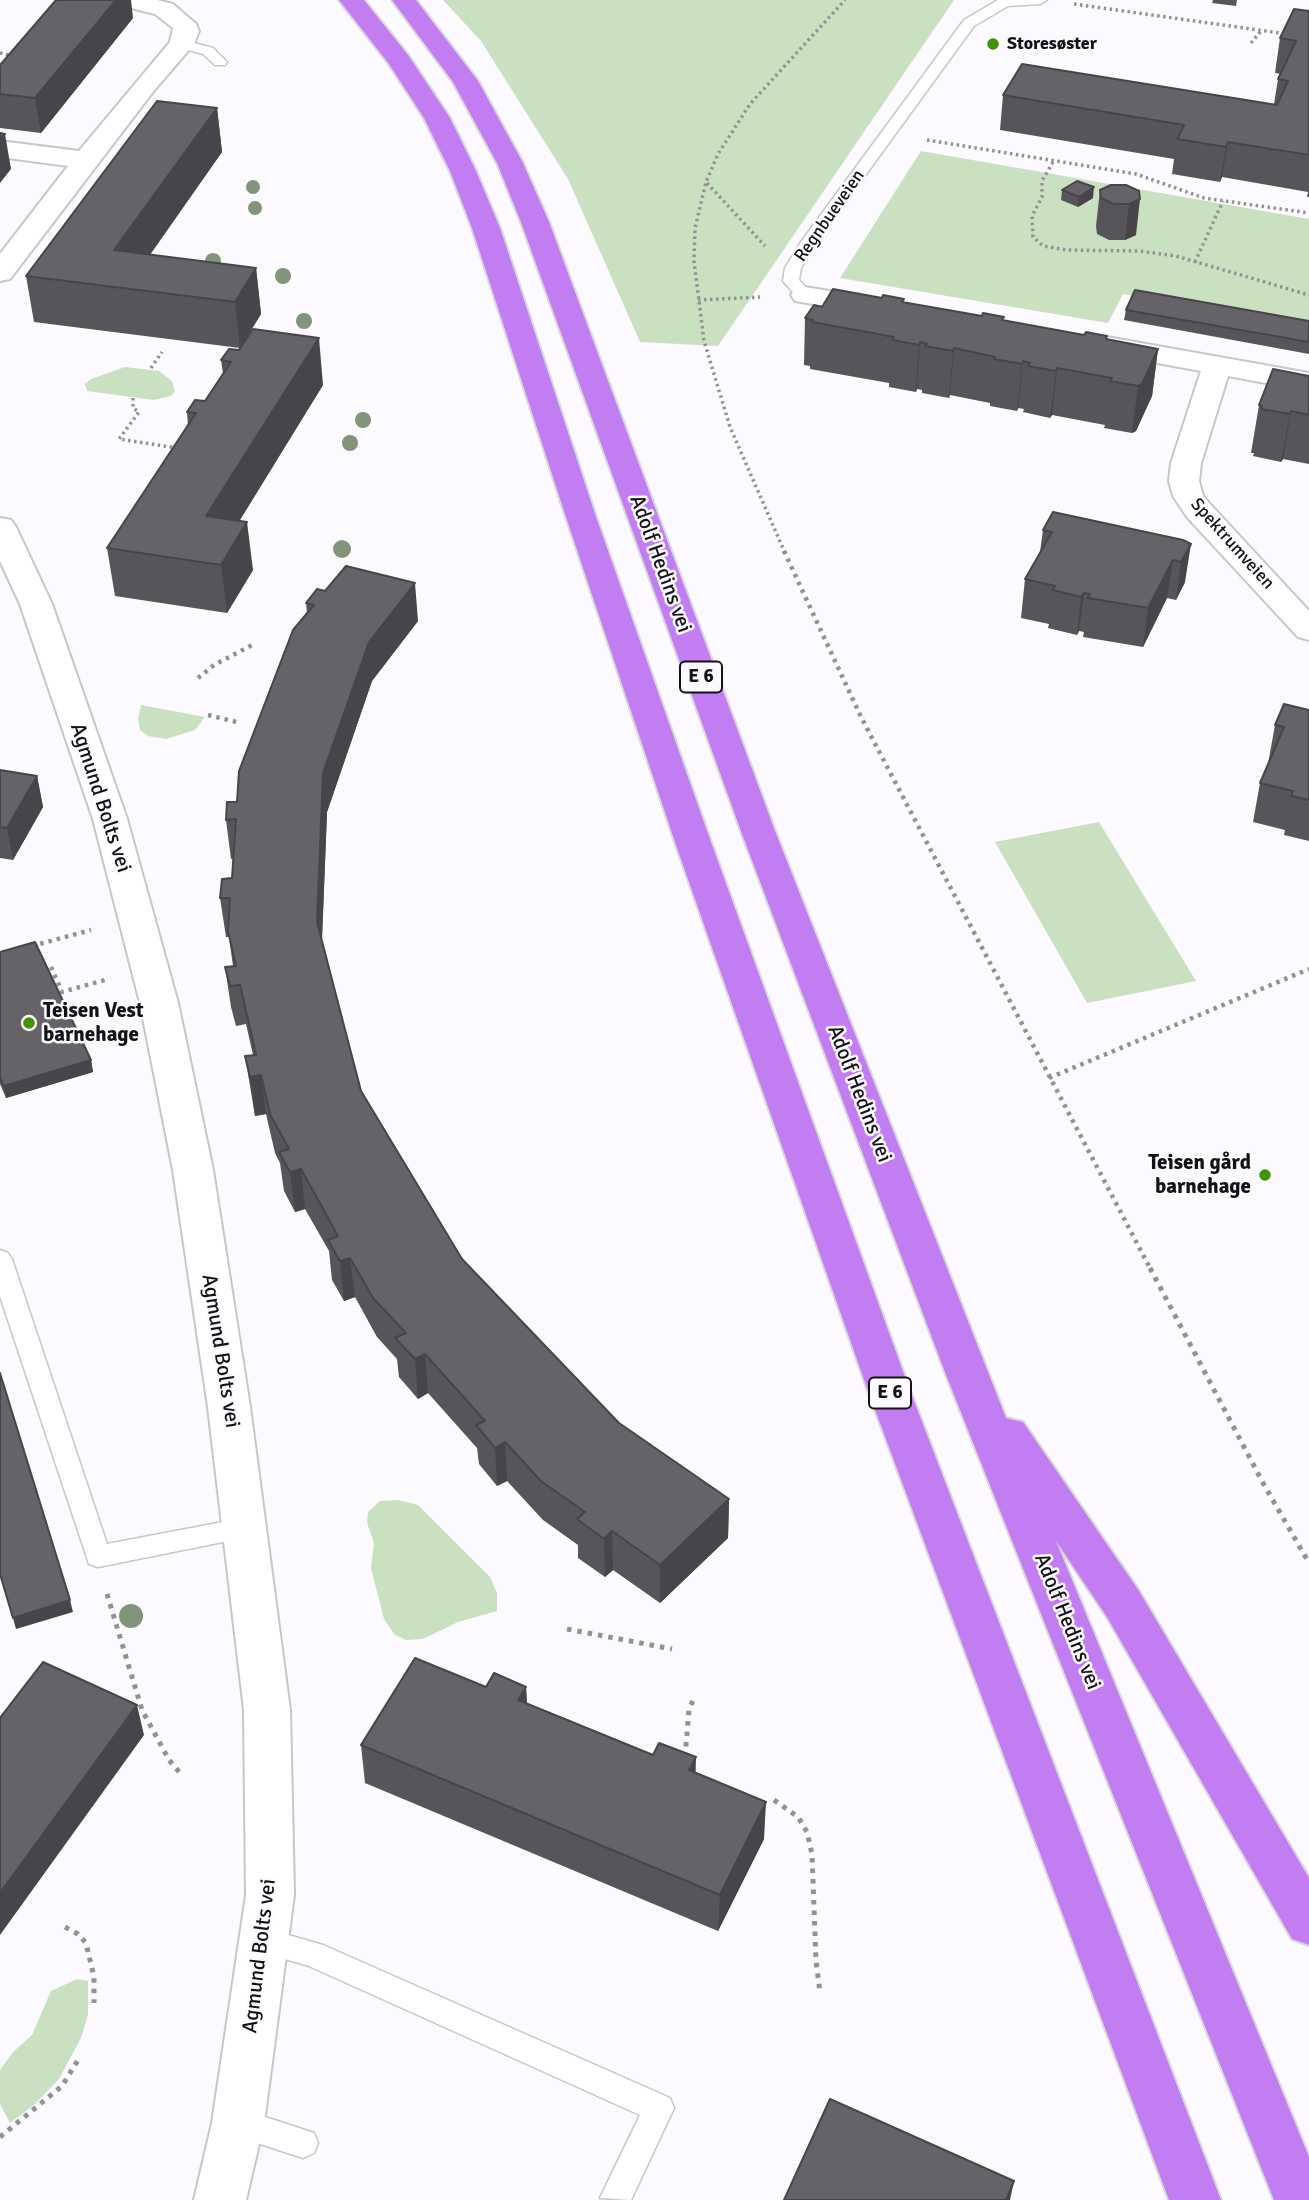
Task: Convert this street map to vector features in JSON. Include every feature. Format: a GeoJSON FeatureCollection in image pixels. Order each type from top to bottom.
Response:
{"type":"FeatureCollection","features":[{"type":"Feature","properties":{"kind":"highway","name":"E 6"},"geometry":{"type":"LineString","coordinates":[[351,0],[399,60],[437,118],[463,171],[486,228],[685,820],[888,1388],[1195,2200]]}},
{"type":"Feature","properties":{"kind":"highway","name":"Adolf Hedins vei"},"geometry":{"type":"LineString","coordinates":[[404,0],[465,81],[510,163],[535,222],[758,831],[966,1371],[1300,2200]]}},
{"type":"Feature","properties":{"kind":"highway","name":"E 6"},"geometry":{"type":"LineString","coordinates":[[966,1371],[1123,1604],[1309,1923]]}},
{"type":"Feature","properties":{"kind":"street"},"geometry":{"type":"LineString","coordinates":[[0,273],[143,88],[182,44],[187,32],[176,17],[164,9],[128,0]]}},
{"type":"Feature","properties":{"kind":"street"},"geometry":{"type":"LineString","coordinates":[[0,149],[86,160]]}},
{"type":"Feature","properties":{"kind":"street","name":"Regnbueveien"},"geometry":{"type":"LineString","coordinates":[[804,295],[899,310]]}},
{"type":"Feature","properties":{"kind":"street"},"geometry":{"type":"LineString","coordinates":[[1086,342],[1309,382]]}},
{"type":"Feature","properties":{"kind":"street","name":"Spektrumveien"},"geometry":{"type":"LineString","coordinates":[[1217,366],[1186,463],[1184,481],[1188,496],[1309,630]]}},
{"type":"Feature","properties":{"kind":"street","name":"Agmund Bolts vei"},"geometry":{"type":"LineString","coordinates":[[0,527],[36,604],[110,819],[150,968],[192,1170],[229,1407],[270,1744],[270,1895],[238,2123],[220,2200]]}},
{"type":"Feature","properties":{"kind":"lane","name":"Regnbueveien"},"geometry":{"type":"LineString","coordinates":[[804,295],[791,281],[793,268],[809,242],[969,23],[1005,2],[1039,0]]}},
{"type":"Feature","properties":{"kind":"lane"},"geometry":{"type":"LineString","coordinates":[[182,44],[208,51],[220,62]]}},
{"type":"Feature","properties":{"kind":"lane"},"geometry":{"type":"LineString","coordinates":[[0,1259],[97,1556],[244,1529]]}},
{"type":"Feature","properties":{"kind":"lane"},"geometry":{"type":"LineString","coordinates":[[264,1941],[313,1954],[659,2108],[616,2198]]}},
{"type":"Feature","properties":{"kind":"lane"},"geometry":{"type":"LineString","coordinates":[[238,2123],[303,2143]]}},
{"type":"Feature","properties":{"kind":"path"},"geometry":{"type":"LineString","coordinates":[[845,0],[750,104],[718,154],[706,182],[694,242],[704,341],[730,427],[797,582],[861,717],[1263,1483],[1307,1552],[1309,1563]]}},
{"type":"Feature","properties":{"kind":"path"},"geometry":{"type":"LineString","coordinates":[[1039,0],[1296,36]]}},
{"type":"Feature","properties":{"kind":"path"},"geometry":{"type":"LineString","coordinates":[[1251,43],[1261,31]]}},
{"type":"Feature","properties":{"kind":"path"},"geometry":{"type":"LineString","coordinates":[[0,53],[13,56]]}},
{"type":"Feature","properties":{"kind":"path"},"geometry":{"type":"LineString","coordinates":[[888,135],[948,142],[1136,174],[1204,198],[1309,214]]}},
{"type":"Feature","properties":{"kind":"path"},"geometry":{"type":"LineString","coordinates":[[1053,162],[1042,181],[1042,197],[1032,216],[1031,230],[1038,242],[1067,250],[1163,253],[1309,295]]}},
{"type":"Feature","properties":{"kind":"path"},"geometry":{"type":"LineString","coordinates":[[706,182],[780,260],[793,268]]}},
{"type":"Feature","properties":{"kind":"path"},"geometry":{"type":"LineString","coordinates":[[1195,262],[1223,201]]}},
{"type":"Feature","properties":{"kind":"path"},"geometry":{"type":"LineString","coordinates":[[698,300],[804,295]]}},
{"type":"Feature","properties":{"kind":"path"},"geometry":{"type":"LineString","coordinates":[[151,368],[162,352]]}},
{"type":"Feature","properties":{"kind":"path"},"geometry":{"type":"LineString","coordinates":[[133,398],[133,408],[139,412],[119,439],[177,448]]}},
{"type":"Feature","properties":{"kind":"path"},"geometry":{"type":"LineString","coordinates":[[198,678],[214,665],[254,644]]}},
{"type":"Feature","properties":{"kind":"path"},"geometry":{"type":"LineString","coordinates":[[208,715],[241,723]]}},
{"type":"Feature","properties":{"kind":"path"},"geometry":{"type":"LineString","coordinates":[[30,947],[136,919]]}},
{"type":"Feature","properties":{"kind":"path"},"geometry":{"type":"LineString","coordinates":[[51,967],[62,992],[150,968]]}},
{"type":"Feature","properties":{"kind":"path"},"geometry":{"type":"LineString","coordinates":[[1049,1078],[1309,969]]}},
{"type":"Feature","properties":{"kind":"path"},"geometry":{"type":"LineString","coordinates":[[97,1556],[142,1710],[169,1760],[180,1773]]}},
{"type":"Feature","properties":{"kind":"path"},"geometry":{"type":"LineString","coordinates":[[567,1629],[672,1649]]}},
{"type":"Feature","properties":{"kind":"path"},"geometry":{"type":"LineString","coordinates":[[684,1762],[689,1710],[693,1700]]}},
{"type":"Feature","properties":{"kind":"path"},"geometry":{"type":"LineString","coordinates":[[774,1800],[798,1816],[807,1832],[812,1854],[816,1961],[820,1992]]}},
{"type":"Feature","properties":{"kind":"path"},"geometry":{"type":"LineString","coordinates":[[65,1927],[78,1934],[86,1943],[94,1977],[94,2003]]}},
{"type":"Feature","properties":{"kind":"path"},"geometry":{"type":"LineString","coordinates":[[0,2137],[62,2086],[78,2060]]}},
{"type":"Feature","properties":{"kind":"green space"},"geometry":{"type":"Polygon","coordinates":[[[443,0],[954,0],[718,346],[640,342],[568,179],[481,41],[443,0]]]}},
{"type":"Feature","properties":{"kind":"green space"},"geometry":{"type":"Polygon","coordinates":[[[921,151],[1309,219],[1309,327],[1123,294],[1108,323],[840,278],[921,151]]]}},
{"type":"Feature","properties":{"kind":"green space"},"geometry":{"type":"Polygon","coordinates":[[[125,367],[159,371],[172,381],[175,391],[171,396],[154,400],[87,391],[85,384],[91,379],[125,367]]]}},
{"type":"Feature","properties":{"kind":"green space"},"geometry":{"type":"Polygon","coordinates":[[[141,705],[205,717],[195,730],[166,739],[148,736],[140,730],[138,719],[141,705]]]}},
{"type":"Feature","properties":{"kind":"green space"},"geometry":{"type":"Polygon","coordinates":[[[1099,822],[1196,981],[1087,1003],[995,842],[1099,822]]]}},
{"type":"Feature","properties":{"kind":"green space"},"geometry":{"type":"Polygon","coordinates":[[[398,1500],[418,1505],[490,1577],[497,1593],[497,1611],[458,1622],[423,1639],[406,1640],[395,1635],[384,1619],[371,1568],[374,1543],[367,1523],[368,1512],[380,1501],[398,1500]]]}},
{"type":"Feature","properties":{"kind":"green space"},"geometry":{"type":"Polygon","coordinates":[[[77,1979],[88,1981],[88,2015],[81,2038],[59,2079],[35,2104],[10,2123],[0,2104],[0,2070],[13,2052],[32,2035],[51,1991],[77,1979]]]}},
{"type":"Feature","properties":{"kind":"building"},"geometry":{"type":"Polygon","coordinates":[[[56,0],[116,0],[35,98],[0,94],[0,65],[56,0]]]}},
{"type":"Feature","properties":{"kind":"building"},"geometry":{"type":"Polygon","coordinates":[[[1294,9],[1309,11],[1309,155],[1228,142],[1226,147],[1177,139],[1184,125],[1003,95],[1022,64],[1277,105],[1288,81],[1278,79],[1296,41],[1280,38],[1294,9]]]}},
{"type":"Feature","properties":{"kind":"building"},"geometry":{"type":"Polygon","coordinates":[[[157,101],[217,108],[114,250],[256,268],[235,302],[26,276],[157,101]]]}},
{"type":"Feature","properties":{"kind":"building"},"geometry":{"type":"Polygon","coordinates":[[[1077,181],[1094,187],[1079,197],[1062,190],[1077,181]]]}},
{"type":"Feature","properties":{"kind":"building"},"geometry":{"type":"Polygon","coordinates":[[[1111,185],[1126,185],[1139,191],[1140,199],[1129,204],[1113,204],[1101,198],[1100,190],[1111,185]]]}},
{"type":"Feature","properties":{"kind":"building"},"geometry":{"type":"Polygon","coordinates":[[[833,289],[882,298],[883,295],[904,299],[902,302],[982,316],[983,313],[1004,317],[1002,320],[1084,335],[1086,332],[1107,336],[1106,339],[1158,349],[1142,384],[1138,386],[1110,381],[1112,378],[1057,368],[1056,371],[1028,366],[1030,363],[1023,361],[1022,364],[954,348],[953,351],[925,346],[927,344],[920,342],[919,345],[892,340],[894,337],[812,322],[813,320],[805,318],[814,305],[822,307],[833,289]]]}},
{"type":"Feature","properties":{"kind":"building"},"geometry":{"type":"Polygon","coordinates":[[[1135,290],[1309,321],[1309,342],[1126,310],[1135,290]]]}},
{"type":"Feature","properties":{"kind":"building"},"geometry":{"type":"Polygon","coordinates":[[[253,329],[319,338],[206,516],[247,522],[221,565],[107,548],[196,413],[187,412],[195,400],[205,401],[231,362],[221,360],[229,349],[239,350],[253,329]]]}},
{"type":"Feature","properties":{"kind":"building"},"geometry":{"type":"Polygon","coordinates":[[[1273,369],[1309,376],[1309,415],[1261,409],[1262,406],[1259,405],[1273,369]]]}},
{"type":"Feature","properties":{"kind":"building"},"geometry":{"type":"Polygon","coordinates":[[[1053,512],[1191,544],[1181,562],[1173,560],[1148,608],[1088,598],[1090,594],[1084,593],[1081,597],[1053,590],[1055,586],[1025,579],[1052,532],[1043,530],[1053,512]]]}},
{"type":"Feature","properties":{"kind":"building"},"geometry":{"type":"Polygon","coordinates":[[[346,566],[415,583],[369,642],[323,773],[317,922],[361,1091],[462,1259],[619,1423],[729,1499],[660,1565],[612,1531],[604,1539],[577,1519],[585,1512],[541,1481],[505,1442],[495,1448],[476,1425],[485,1421],[425,1354],[415,1359],[395,1338],[406,1333],[373,1298],[350,1258],[340,1261],[328,1240],[338,1236],[301,1169],[290,1172],[279,1152],[289,1149],[270,1114],[261,1075],[250,1077],[245,1056],[256,1055],[240,985],[230,986],[225,967],[236,966],[228,931],[230,898],[220,898],[222,879],[232,878],[236,819],[226,820],[227,802],[237,802],[239,771],[293,630],[314,605],[306,603],[317,589],[325,591],[346,566]]]}},
{"type":"Feature","properties":{"kind":"building"},"geometry":{"type":"Polygon","coordinates":[[[1284,704],[1309,710],[1309,800],[1291,796],[1293,791],[1260,783],[1284,727],[1275,725],[1284,704]]]}},
{"type":"Feature","properties":{"kind":"building"},"geometry":{"type":"Polygon","coordinates":[[[0,770],[37,776],[7,828],[0,827],[0,770]]]}},
{"type":"Feature","properties":{"kind":"building"},"geometry":{"type":"Polygon","coordinates":[[[35,942],[91,1060],[4,1086],[0,1078],[0,952],[35,942]]]}},
{"type":"Feature","properties":{"kind":"building"},"geometry":{"type":"Polygon","coordinates":[[[0,1373],[70,1600],[13,1618],[0,1574],[0,1373]]]}},
{"type":"Feature","properties":{"kind":"building"},"geometry":{"type":"Polygon","coordinates":[[[415,1658],[486,1687],[494,1673],[526,1687],[518,1700],[653,1755],[659,1743],[696,1757],[689,1770],[766,1802],[720,1895],[361,1745],[415,1658]]]}},
{"type":"Feature","properties":{"kind":"building"},"geometry":{"type":"Polygon","coordinates":[[[43,1662],[137,1705],[0,1893],[0,1718],[43,1662]]]}},
{"type":"Feature","properties":{"kind":"building"},"geometry":{"type":"Polygon","coordinates":[[[830,2099],[1014,2181],[1006,2200],[784,2200],[830,2099]]]}},
{"type":"Feature","properties":{"kind":"place","name":"Storesøster"},"geometry":{"type":"Point","coordinates":[993,44]}},
{"type":"Feature","properties":{"kind":"place","name":"Teisen Vest barnehage"},"geometry":{"type":"Point","coordinates":[29,1023]}},
{"type":"Feature","properties":{"kind":"place","name":"Teisen gård barnehage"},"geometry":{"type":"Point","coordinates":[1265,1175]}}]}
